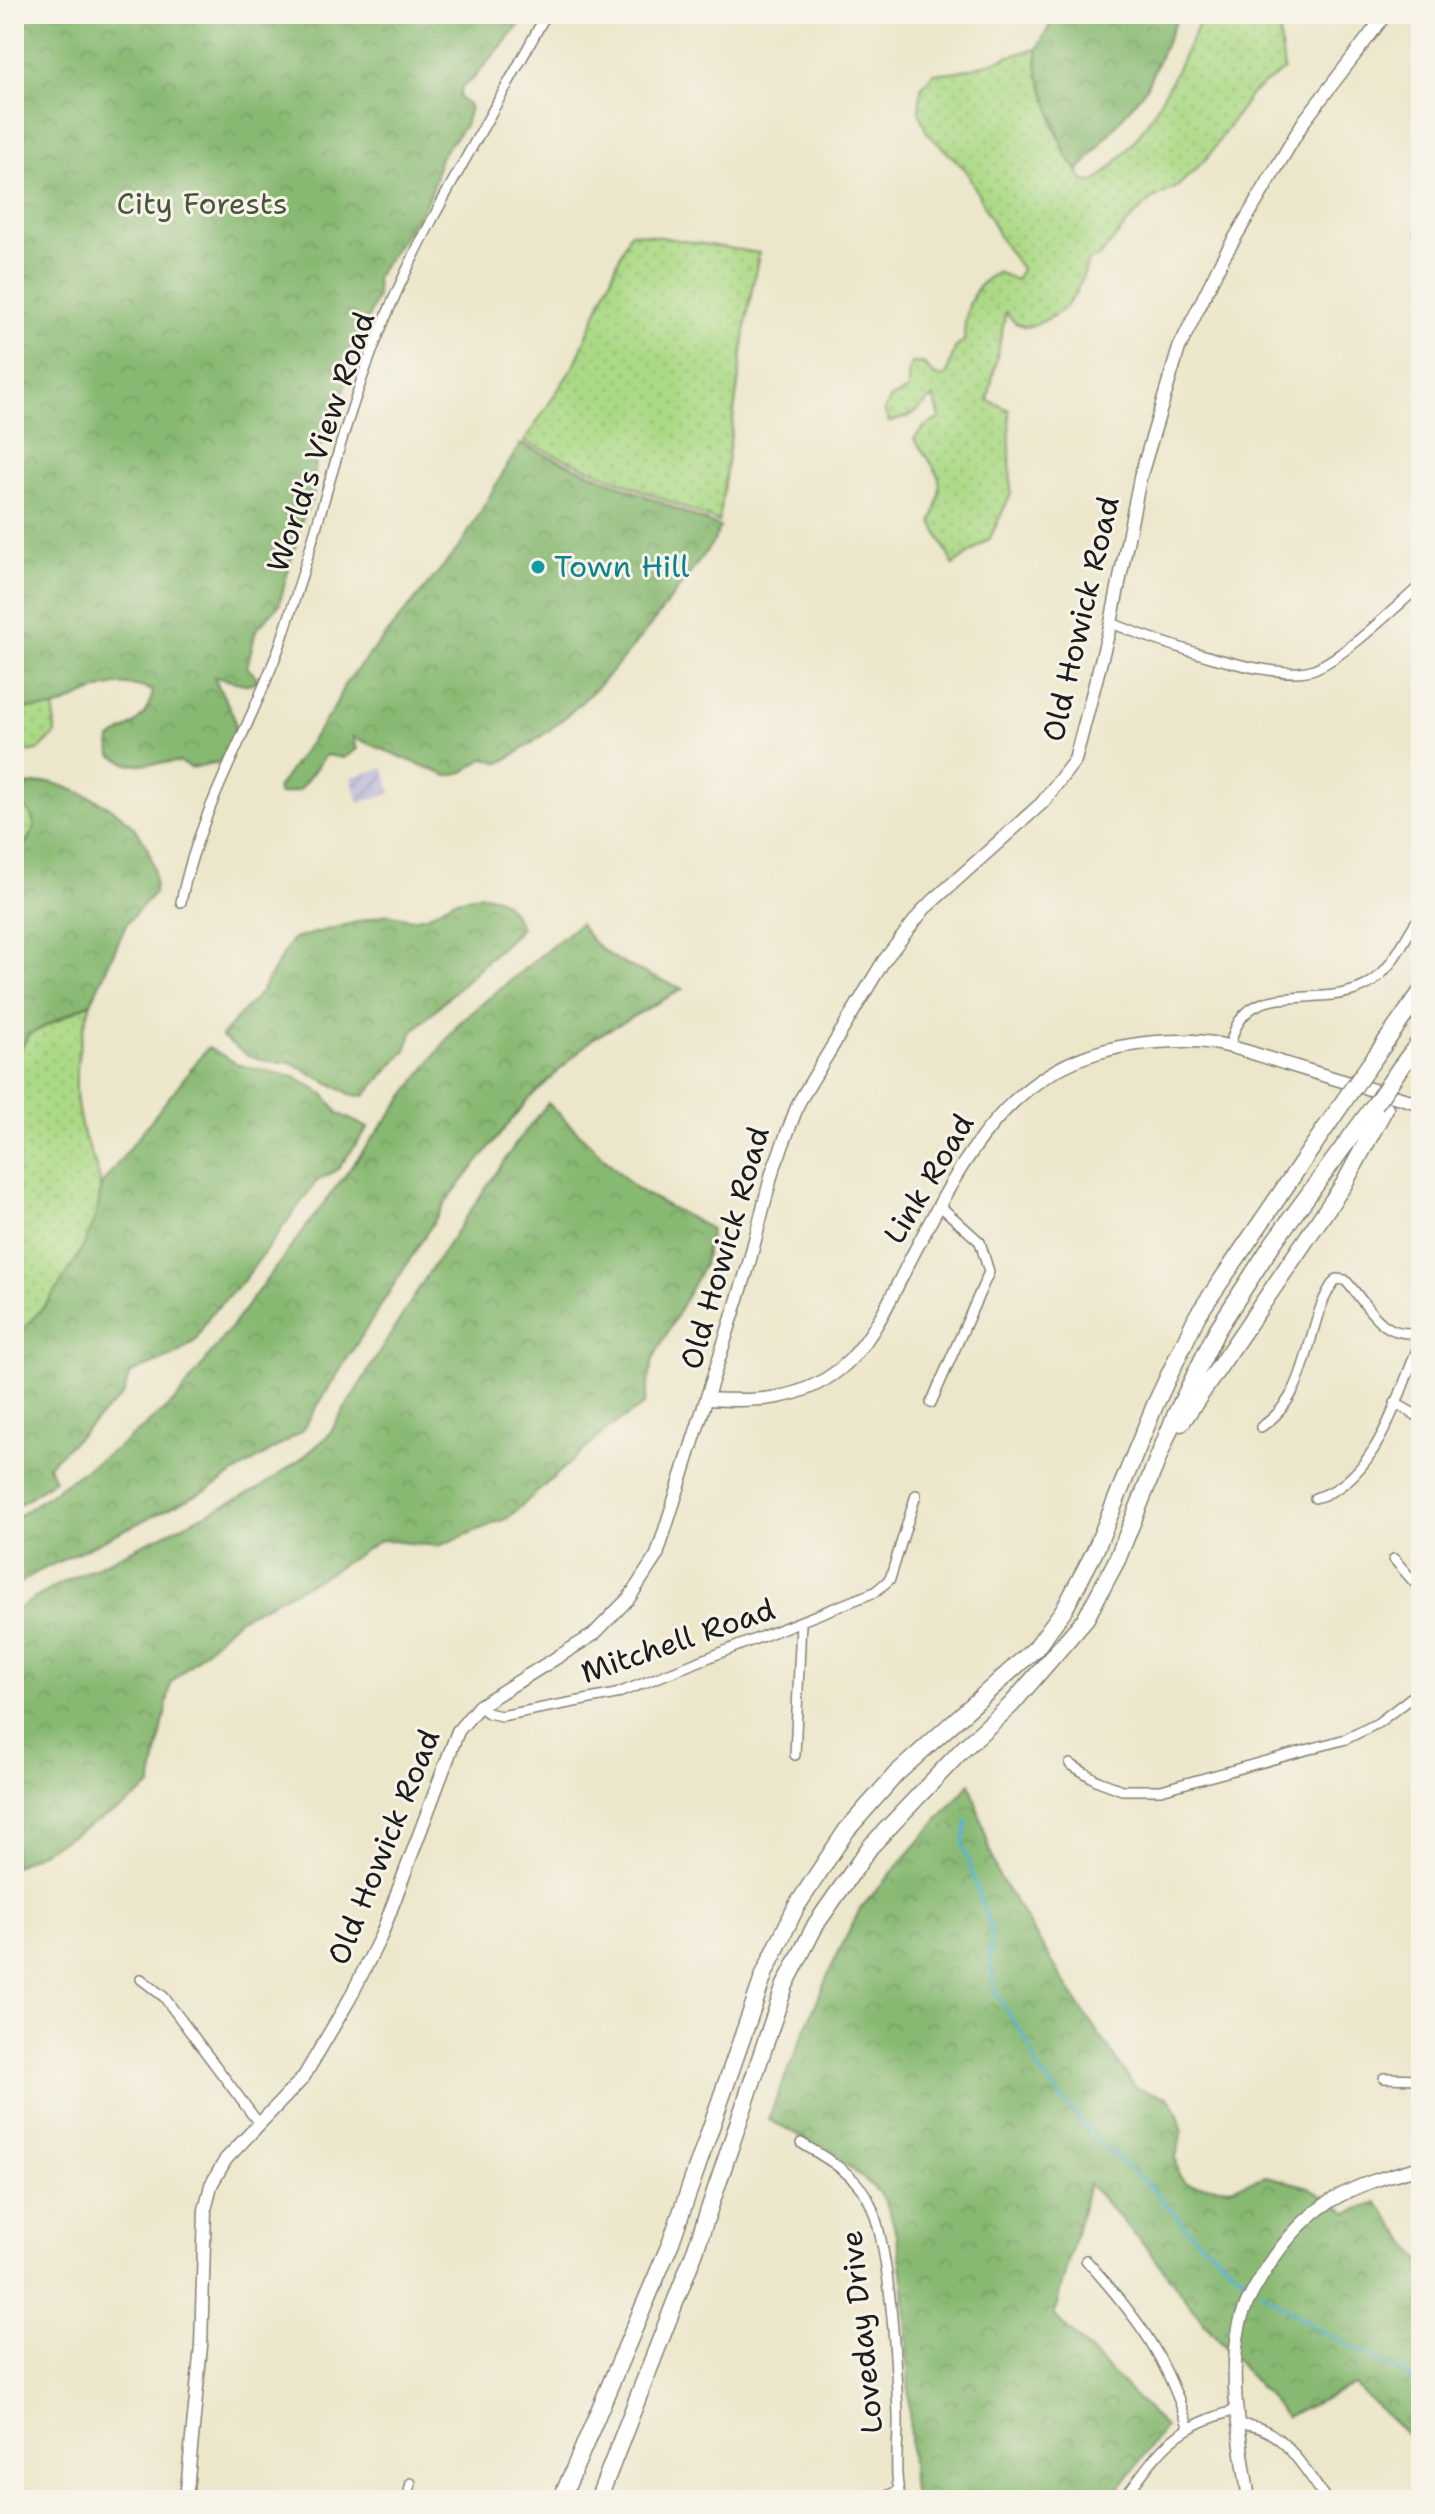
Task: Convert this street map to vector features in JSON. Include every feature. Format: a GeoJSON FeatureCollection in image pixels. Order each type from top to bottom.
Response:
{"type":"FeatureCollection","features":[{"type":"Feature","properties":{"kind":"highway"},"geometry":{"type":"LineString","coordinates":[[561,2500],[671,2242],[765,1972],[796,1907],[846,1831],[896,1774],[1036,1648],[1065,1608],[1095,1551],[1155,1405],[1197,1316],[1421,992]]}},
{"type":"Feature","properties":{"kind":"highway"},"geometry":{"type":"LineString","coordinates":[[587,2500],[619,2434],[695,2251],[785,1985],[816,1924],[870,1847],[962,1750],[1011,1705],[1086,1618],[1117,1560],[1175,1416],[1217,1330],[1273,1243],[1405,1071],[1421,1040]]}},
{"type":"Feature","properties":{"kind":"highway"},"geometry":{"type":"LineString","coordinates":[[1405,1071],[1421,1057]]}},
{"type":"Feature","properties":{"kind":"highway"},"geometry":{"type":"LineString","coordinates":[[1148,1484],[1204,1389],[1344,1184],[1380,1106]]}},
{"type":"Feature","properties":{"kind":"highway"},"geometry":{"type":"LineString","coordinates":[[598,2500],[619,2434]]}},
{"type":"Feature","properties":{"kind":"main road","name":"Old Howick Road"},"geometry":{"type":"LineString","coordinates":[[186,2500],[201,2346],[207,2197],[226,2159],[303,2078],[349,2000],[381,1936],[458,1731],[479,1706],[582,1643],[629,1598],[657,1555],[748,1267],[768,1186],[799,1102],[877,971],[924,909],[1042,803],[1069,771],[1081,742],[1111,623],[1151,435],[1179,348],[1196,310],[1304,121],[1386,14]]}},
{"type":"Feature","properties":{"kind":"main road","name":"Link Road"},"geometry":{"type":"LineString","coordinates":[[708,1399],[773,1400],[802,1391],[841,1368],[879,1321],[939,1205],[974,1146],[1005,1107],[1050,1075],[1098,1052],[1122,1046],[1197,1041],[1230,1047],[1421,1104]]}},
{"type":"Feature","properties":{"kind":"main road"},"geometry":{"type":"LineString","coordinates":[[1249,2500],[1237,2410],[1236,2366],[1240,2323],[1251,2296],[1301,2220],[1323,2203],[1367,2183],[1421,2167]]}},
{"type":"Feature","properties":{"kind":"street","name":"World's View Road"},"geometry":{"type":"LineString","coordinates":[[181,902],[187,871],[210,803],[256,711],[281,642],[349,416],[381,328],[431,225],[546,14]]}},
{"type":"Feature","properties":{"kind":"street"},"geometry":{"type":"LineString","coordinates":[[1421,219],[1418,232],[1421,247]]}},
{"type":"Feature","properties":{"kind":"street"},"geometry":{"type":"LineString","coordinates":[[1111,623],[1205,654],[1272,671],[1306,672],[1325,663],[1421,585]]}},
{"type":"Feature","properties":{"kind":"street"},"geometry":{"type":"LineString","coordinates":[[1230,1047],[1244,1011],[1262,1001],[1340,995],[1366,986],[1390,963],[1421,915]]}},
{"type":"Feature","properties":{"kind":"street"},"geometry":{"type":"LineString","coordinates":[[931,1403],[989,1272],[980,1242],[939,1205]]}},
{"type":"Feature","properties":{"kind":"street"},"geometry":{"type":"LineString","coordinates":[[1261,1427],[1284,1407],[1306,1361],[1336,1279],[1345,1280],[1375,1318],[1391,1331],[1421,1332]]}},
{"type":"Feature","properties":{"kind":"street"},"geometry":{"type":"LineString","coordinates":[[1315,1498],[1343,1485],[1359,1470],[1395,1403],[1421,1340]]}},
{"type":"Feature","properties":{"kind":"street"},"geometry":{"type":"LineString","coordinates":[[1395,1403],[1421,1418]]}},
{"type":"Feature","properties":{"kind":"street","name":"Mitchell Road"},"geometry":{"type":"LineString","coordinates":[[479,1706],[501,1716],[596,1700],[801,1623],[885,1587],[916,1495]]}},
{"type":"Feature","properties":{"kind":"street"},"geometry":{"type":"LineString","coordinates":[[1394,1559],[1421,1590]]}},
{"type":"Feature","properties":{"kind":"street","name":"Mitchell Road"},"geometry":{"type":"LineString","coordinates":[[795,1755],[801,1623]]}},
{"type":"Feature","properties":{"kind":"street"},"geometry":{"type":"LineString","coordinates":[[1070,1764],[1098,1781],[1122,1790],[1161,1790],[1346,1739],[1378,1723],[1421,1690]]}},
{"type":"Feature","properties":{"kind":"street"},"geometry":{"type":"LineString","coordinates":[[141,1979],[164,1997],[260,2125]]}},
{"type":"Feature","properties":{"kind":"street"},"geometry":{"type":"LineString","coordinates":[[1384,2078],[1421,2079]]}},
{"type":"Feature","properties":{"kind":"street","name":"Loveday Drive"},"geometry":{"type":"LineString","coordinates":[[801,2143],[839,2167],[855,2182],[866,2197],[880,2234],[898,2414],[899,2496]]}},
{"type":"Feature","properties":{"kind":"street"},"geometry":{"type":"LineString","coordinates":[[1086,2260],[1154,2342],[1170,2374],[1188,2426]]}},
{"type":"Feature","properties":{"kind":"street"},"geometry":{"type":"LineString","coordinates":[[1123,2500],[1154,2458],[1188,2426],[1237,2410]]}},
{"type":"Feature","properties":{"kind":"street"},"geometry":{"type":"LineString","coordinates":[[1239,2425],[1254,2424],[1281,2440],[1327,2500]]}},
{"type":"Feature","properties":{"kind":"street"},"geometry":{"type":"LineString","coordinates":[[407,2500],[411,2483]]}},
{"type":"Feature","properties":{"kind":"street"},"geometry":{"type":"LineString","coordinates":[[876,2500],[899,2496]]}},
{"type":"Feature","properties":{"kind":"shaded area"},"geometry":{"type":"Polygon","coordinates":[[[384,768],[391,793],[359,803],[351,777],[384,768]]]}},
{"type":"Feature","properties":{"kind":"green space","name":"City Forests"},"geometry":{"type":"Polygon","coordinates":[[[14,14],[529,14],[473,79],[462,87],[459,97],[470,107],[465,125],[440,157],[433,188],[421,212],[376,277],[377,296],[358,343],[331,432],[316,455],[313,497],[301,522],[279,605],[256,630],[247,667],[259,680],[249,685],[214,677],[231,710],[235,727],[234,737],[220,762],[191,768],[179,762],[130,765],[111,755],[110,739],[138,720],[148,708],[153,691],[139,687],[115,685],[53,708],[14,710],[14,14]]]}},
{"type":"Feature","properties":{"kind":"green space"},"geometry":{"type":"Polygon","coordinates":[[[1056,14],[1179,14],[1146,88],[1079,171],[1066,155],[1038,73],[1037,49],[1056,14]]]}},
{"type":"Feature","properties":{"kind":"green space"},"geometry":{"type":"Polygon","coordinates":[[[1208,14],[1277,14],[1284,70],[1251,94],[1207,158],[1177,187],[1153,199],[1099,257],[1088,261],[1074,296],[1060,311],[1026,327],[1015,323],[1006,312],[988,400],[1009,410],[1011,494],[990,538],[953,565],[932,522],[939,495],[938,478],[914,439],[924,427],[940,418],[934,397],[908,417],[889,422],[884,410],[891,398],[908,390],[908,371],[912,363],[923,363],[935,376],[946,376],[955,348],[964,341],[967,311],[980,285],[997,272],[1016,280],[1021,269],[1001,240],[966,170],[927,133],[919,112],[921,88],[934,73],[973,68],[1037,49],[1038,73],[1050,100],[1053,124],[1066,155],[1084,181],[1095,182],[1143,128],[1168,87],[1200,22],[1208,14]]]}},
{"type":"Feature","properties":{"kind":"green space"},"geometry":{"type":"Polygon","coordinates":[[[630,232],[759,253],[719,522],[524,442],[575,364],[630,232]]]}},
{"type":"Feature","properties":{"kind":"green space"},"geometry":{"type":"Polygon","coordinates":[[[520,444],[720,527],[714,541],[643,634],[592,692],[563,719],[500,763],[485,758],[463,772],[447,776],[353,737],[357,749],[344,758],[326,755],[299,790],[279,795],[277,789],[334,708],[344,685],[461,545],[520,444]]]}},
{"type":"Feature","properties":{"kind":"green space"},"geometry":{"type":"Polygon","coordinates":[[[30,705],[54,708],[55,734],[40,749],[14,756],[14,710],[30,705]]]}},
{"type":"Feature","properties":{"kind":"green space"},"geometry":{"type":"Polygon","coordinates":[[[14,778],[28,785],[17,797],[30,813],[35,827],[14,864],[14,778]]]}},
{"type":"Feature","properties":{"kind":"green space"},"geometry":{"type":"Polygon","coordinates":[[[49,782],[89,796],[124,818],[148,850],[154,870],[154,893],[127,923],[91,1003],[29,1034],[14,1061],[14,864],[35,827],[30,813],[17,797],[28,785],[49,782]]]}},
{"type":"Feature","properties":{"kind":"green space"},"geometry":{"type":"Polygon","coordinates":[[[479,895],[494,897],[505,903],[521,928],[413,1031],[406,1050],[365,1096],[352,1095],[289,1062],[270,1062],[247,1055],[221,1036],[260,993],[292,939],[387,914],[410,919],[427,916],[453,901],[479,895]]]}},
{"type":"Feature","properties":{"kind":"green space"},"geometry":{"type":"Polygon","coordinates":[[[580,923],[588,936],[611,956],[683,989],[592,1039],[527,1101],[448,1199],[301,1432],[209,1489],[37,1572],[14,1587],[14,1519],[125,1442],[177,1399],[460,1022],[580,923]]]}},
{"type":"Feature","properties":{"kind":"green space"},"geometry":{"type":"Polygon","coordinates":[[[91,1003],[82,1036],[76,1085],[79,1118],[100,1180],[98,1206],[83,1248],[70,1269],[42,1308],[14,1338],[14,1062],[29,1035],[91,1003]]]}},
{"type":"Feature","properties":{"kind":"green space"},"geometry":{"type":"Polygon","coordinates":[[[208,1047],[240,1065],[295,1077],[324,1094],[339,1114],[368,1128],[338,1169],[316,1182],[244,1280],[209,1316],[196,1340],[175,1355],[131,1373],[123,1395],[48,1465],[55,1480],[14,1508],[14,1338],[44,1306],[71,1268],[92,1227],[101,1185],[208,1047]]]}},
{"type":"Feature","properties":{"kind":"green space"},"geometry":{"type":"Polygon","coordinates":[[[548,1103],[636,1189],[711,1229],[704,1264],[653,1359],[644,1405],[609,1428],[508,1518],[438,1546],[381,1540],[326,1575],[238,1619],[171,1683],[151,1786],[125,1806],[14,1867],[14,1611],[54,1587],[258,1489],[328,1436],[429,1272],[517,1142],[548,1103]]]}},
{"type":"Feature","properties":{"kind":"green space"},"geometry":{"type":"Polygon","coordinates":[[[970,1783],[997,1873],[1079,2005],[1136,2088],[1168,2097],[1178,2113],[1182,2132],[1176,2157],[1179,2175],[1186,2184],[1230,2188],[1266,2176],[1309,2187],[1348,2213],[1377,2202],[1421,2261],[1421,2448],[1354,2385],[1286,2417],[1202,2321],[1148,2249],[1089,2184],[1054,2315],[1165,2427],[1110,2500],[914,2500],[904,2292],[891,2216],[879,2193],[854,2170],[768,2119],[829,1972],[860,1909],[970,1783]]]}},
{"type":"Feature","properties":{"kind":"waterway"},"geometry":{"type":"LineString","coordinates":[[967,1821],[963,1846],[992,1933],[990,1958],[994,1990],[1027,2041],[1038,2070],[1094,2137],[1152,2189],[1192,2234],[1253,2285]]}},
{"type":"Feature","properties":{"kind":"waterway"},"geometry":{"type":"LineString","coordinates":[[1259,2290],[1312,2326],[1421,2383]]}},
{"type":"Feature","properties":{"kind":"place","name":"Town Hill"},"geometry":{"type":"Point","coordinates":[538,567]}}]}
